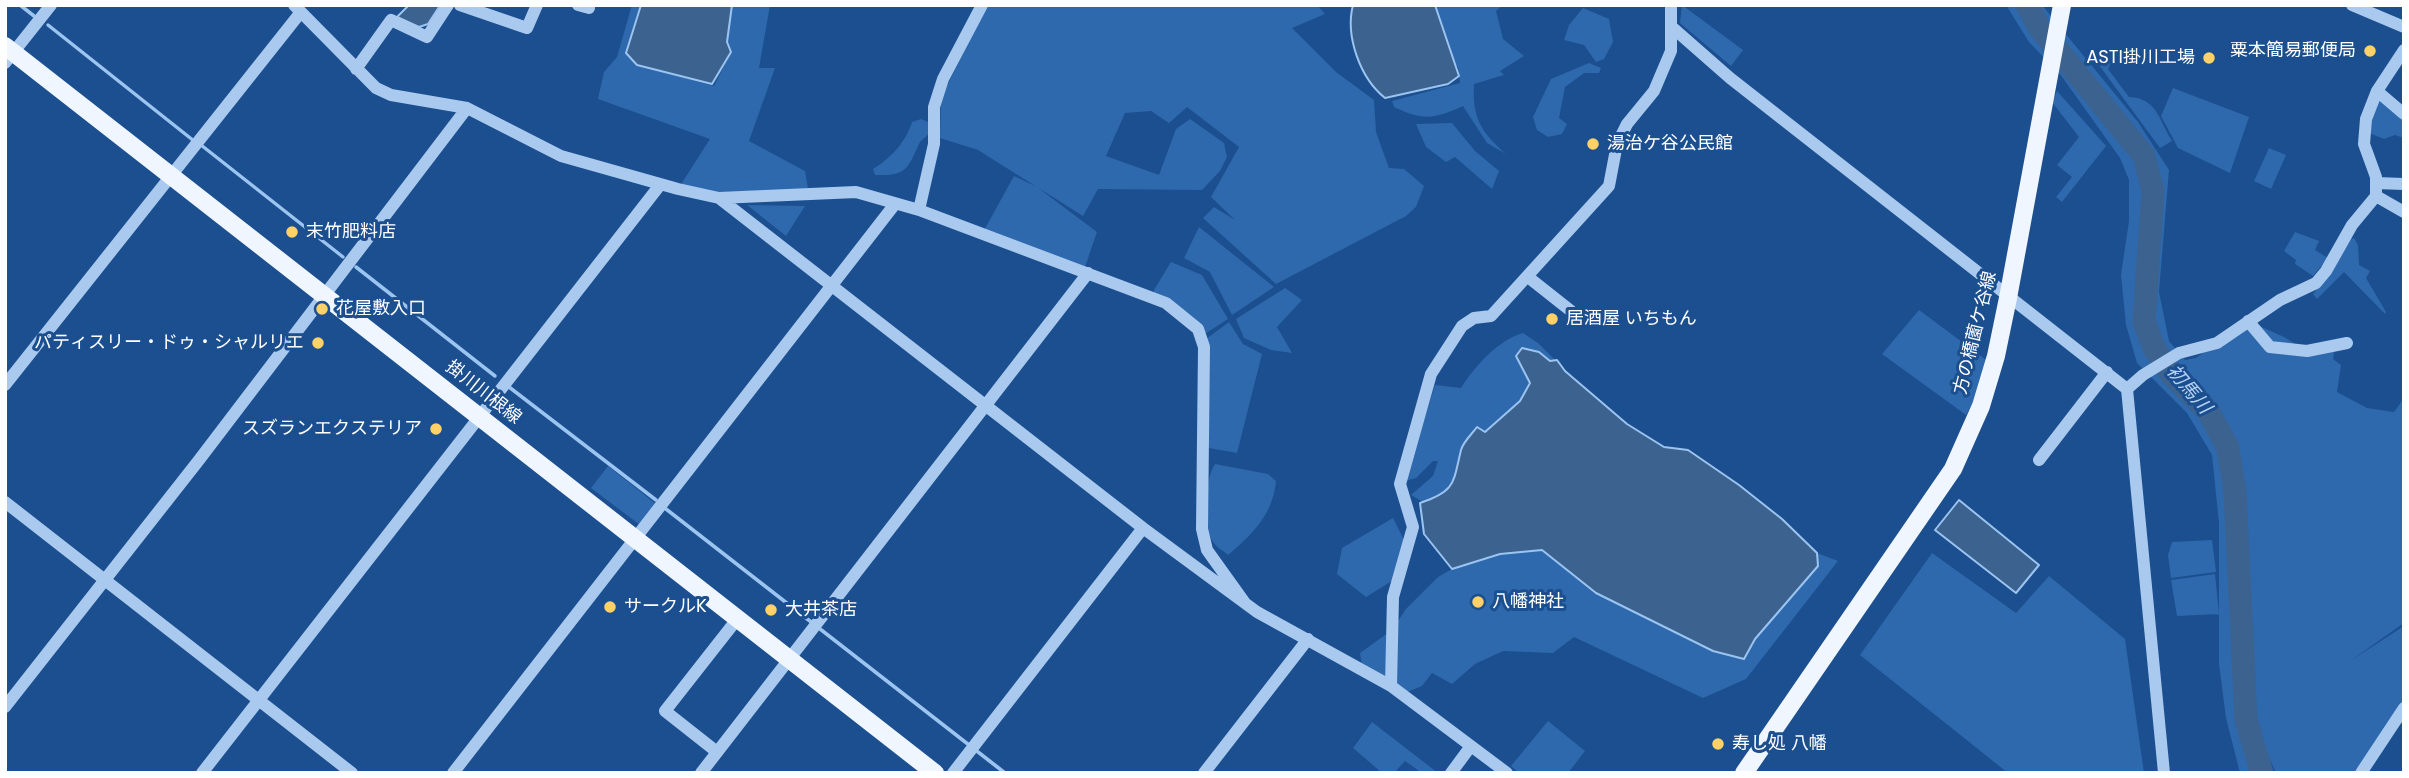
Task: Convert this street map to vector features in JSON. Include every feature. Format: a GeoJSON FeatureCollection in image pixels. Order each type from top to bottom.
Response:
{"type":"FeatureCollection","features":[{"type":"Feature","properties":{"kind":"main road","name":"方の橋薗ケ谷線"},"geometry":{"type":"LineString","coordinates":[[1744,773],[1954,469],[1981,406],[2008,298],[2060,13]]}},
{"type":"Feature","properties":{"kind":"main road","name":"掛川川根線"},"geometry":{"type":"LineString","coordinates":[[8,54],[169,175],[935,773]]}},
{"type":"Feature","properties":{"kind":"street"},"geometry":{"type":"LineString","coordinates":[[8,54],[51,5]]}},
{"type":"Feature","properties":{"kind":"street"},"geometry":{"type":"LineString","coordinates":[[356,69],[391,20],[427,37],[448,5]]}},
{"type":"Feature","properties":{"kind":"street"},"geometry":{"type":"LineString","coordinates":[[460,5],[527,28],[537,5]]}},
{"type":"Feature","properties":{"kind":"street"},"geometry":{"type":"LineString","coordinates":[[578,5],[589,8],[589,5]]}},
{"type":"Feature","properties":{"kind":"street"},"geometry":{"type":"LineString","coordinates":[[919,211],[934,144],[934,107],[943,79],[982,5]]}},
{"type":"Feature","properties":{"kind":"street"},"geometry":{"type":"LineString","coordinates":[[1391,686],[1393,597],[1413,527],[1400,484],[1431,374],[1462,326],[1474,318],[1491,316],[1609,186],[1617,144],[1627,124],[1654,91],[1665,70],[1671,51],[1671,5]]}},
{"type":"Feature","properties":{"kind":"street"},"geometry":{"type":"LineString","coordinates":[[2352,5],[2403,22]]}},
{"type":"Feature","properties":{"kind":"street"},"geometry":{"type":"LineString","coordinates":[[5,385],[297,9],[376,88],[391,95],[467,108],[561,156],[660,185],[719,198],[856,192],[919,211],[1166,303],[1198,329],[1204,347],[1202,530],[1207,550],[1245,603]]}},
{"type":"Feature","properties":{"kind":"street"},"geometry":{"type":"LineString","coordinates":[[1673,28],[1730,78],[2127,389],[2164,773]]}},
{"type":"Feature","properties":{"kind":"street"},"geometry":{"type":"LineString","coordinates":[[2402,55],[2377,92],[2366,119],[2364,144],[2376,189],[2404,212]]}},
{"type":"Feature","properties":{"kind":"street"},"geometry":{"type":"LineString","coordinates":[[2377,92],[2404,114]]}},
{"type":"Feature","properties":{"kind":"street"},"geometry":{"type":"LineString","coordinates":[[5,707],[467,108]]}},
{"type":"Feature","properties":{"kind":"street"},"geometry":{"type":"LineString","coordinates":[[2127,389],[2143,375],[2179,353],[2217,343],[2280,300],[2316,283],[2376,189],[2404,184]]}},
{"type":"Feature","properties":{"kind":"street"},"geometry":{"type":"LineString","coordinates":[[202,773],[660,185]]}},
{"type":"Feature","properties":{"kind":"street"},"geometry":{"type":"LineString","coordinates":[[719,198],[1143,528],[1245,603],[1391,686],[1507,773]]}},
{"type":"Feature","properties":{"kind":"street"},"geometry":{"type":"LineString","coordinates":[[453,773],[895,204]]}},
{"type":"Feature","properties":{"kind":"street"},"geometry":{"type":"LineString","coordinates":[[701,773],[1088,274]]}},
{"type":"Feature","properties":{"kind":"street"},"geometry":{"type":"LineString","coordinates":[[1528,277],[1571,311]]}},
{"type":"Feature","properties":{"kind":"street"},"geometry":{"type":"LineString","coordinates":[[2248,321],[2270,347],[2307,351],[2347,343]]}},
{"type":"Feature","properties":{"kind":"street"},"geometry":{"type":"LineString","coordinates":[[2039,460],[2106,372]]}},
{"type":"Feature","properties":{"kind":"street"},"geometry":{"type":"LineString","coordinates":[[5,502],[352,773]]}},
{"type":"Feature","properties":{"kind":"street"},"geometry":{"type":"LineString","coordinates":[[953,773],[1143,528]]}},
{"type":"Feature","properties":{"kind":"street"},"geometry":{"type":"LineString","coordinates":[[717,752],[666,711],[738,618]]}},
{"type":"Feature","properties":{"kind":"street"},"geometry":{"type":"LineString","coordinates":[[1204,773],[1308,639]]}},
{"type":"Feature","properties":{"kind":"street"},"geometry":{"type":"LineString","coordinates":[[2361,773],[2404,708]]}},
{"type":"Feature","properties":{"kind":"street"},"geometry":{"type":"LineString","coordinates":[[1451,773],[1471,746]]}},
{"type":"Feature","properties":{"kind":"shaded area"},"geometry":{"type":"Polygon","coordinates":[[[409,5],[439,7],[428,24],[419,27],[397,17],[409,5]]]}},
{"type":"Feature","properties":{"kind":"shaded area"},"geometry":{"type":"Polygon","coordinates":[[[632,5],[640,5],[631,34],[637,65],[714,86],[731,52],[727,42],[729,5],[770,5],[759,68],[775,68],[749,141],[805,171],[808,189],[735,197],[678,189],[710,139],[598,99],[604,72],[617,57],[632,5]]]}},
{"type":"Feature","properties":{"kind":"shaded area"},"geometry":{"type":"Polygon","coordinates":[[[641,5],[732,5],[727,42],[731,52],[712,84],[637,65],[626,53],[641,5]]]}},
{"type":"Feature","properties":{"kind":"shaded area"},"geometry":{"type":"Polygon","coordinates":[[[987,5],[1317,5],[1325,14],[1292,28],[1336,72],[1374,100],[1376,132],[1389,168],[1404,169],[1424,186],[1416,207],[1406,216],[1276,284],[1203,218],[1214,207],[1235,220],[1211,197],[1239,147],[1187,107],[1169,123],[1151,111],[1125,113],[1106,156],[1159,175],[1176,129],[1190,119],[1224,143],[1227,157],[1220,171],[1202,190],[1098,189],[1083,216],[978,150],[940,138],[941,98],[987,5]]]}},
{"type":"Feature","properties":{"kind":"shaded area"},"geometry":{"type":"Polygon","coordinates":[[[1353,5],[1435,5],[1459,76],[1448,84],[1385,98],[1368,79],[1357,56],[1351,30],[1353,5]]]}},
{"type":"Feature","properties":{"kind":"shaded area"},"geometry":{"type":"Polygon","coordinates":[[[1436,5],[1502,5],[1496,11],[1503,39],[1524,56],[1500,71],[1504,75],[1474,84],[1474,96],[1480,124],[1490,139],[1506,154],[1487,143],[1463,106],[1428,117],[1413,115],[1394,107],[1392,101],[1460,83],[1458,67],[1448,60],[1436,5]]]}},
{"type":"Feature","properties":{"kind":"shaded area"},"geometry":{"type":"Polygon","coordinates":[[[1682,5],[1743,50],[1731,66],[1680,23],[1682,5]]]}},
{"type":"Feature","properties":{"kind":"shaded area"},"geometry":{"type":"Polygon","coordinates":[[[2006,5],[2042,5],[2138,122],[2169,170],[2159,292],[2169,341],[2185,360],[2196,358],[2248,321],[2307,351],[2336,340],[2333,359],[2341,365],[2337,392],[2367,408],[2394,412],[2404,398],[2404,623],[2350,661],[2404,626],[2404,724],[2396,722],[2353,773],[2276,773],[2266,751],[2273,773],[2240,773],[2226,718],[2219,664],[2219,523],[2212,455],[2187,413],[2137,363],[2126,325],[2121,275],[2129,221],[2129,180],[2120,158],[2060,74],[2029,42],[2006,5]]]}},
{"type":"Feature","properties":{"kind":"shaded area"},"geometry":{"type":"Polygon","coordinates":[[[1583,8],[1609,19],[1613,42],[1604,59],[1596,62],[1584,45],[1564,40],[1569,25],[1583,8]]]}},
{"type":"Feature","properties":{"kind":"shaded area"},"geometry":{"type":"Polygon","coordinates":[[[2093,57],[2112,61],[2108,69],[2129,97],[2146,101],[2151,106],[2172,141],[2160,148],[2093,57]]]}},
{"type":"Feature","properties":{"kind":"shaded area"},"geometry":{"type":"Polygon","coordinates":[[[1589,63],[1601,68],[1599,73],[1584,73],[1565,87],[1559,118],[1567,124],[1562,134],[1548,137],[1537,130],[1533,117],[1551,79],[1589,63]]]}},
{"type":"Feature","properties":{"kind":"shaded area"},"geometry":{"type":"Polygon","coordinates":[[[2173,88],[2249,117],[2230,173],[2178,148],[2161,116],[2173,88]]]}},
{"type":"Feature","properties":{"kind":"shaded area"},"geometry":{"type":"Polygon","coordinates":[[[2057,91],[2106,146],[2062,202],[2056,197],[2072,177],[2057,165],[2079,137],[2052,102],[2057,91]]]}},
{"type":"Feature","properties":{"kind":"shaded area"},"geometry":{"type":"Polygon","coordinates":[[[2379,101],[2383,101],[2404,120],[2404,138],[2395,135],[2384,139],[2369,133],[2371,118],[2379,101]]]}},
{"type":"Feature","properties":{"kind":"shaded area"},"geometry":{"type":"Polygon","coordinates":[[[921,119],[930,123],[930,130],[920,142],[909,165],[894,174],[875,175],[873,169],[897,149],[912,122],[921,119]]]}},
{"type":"Feature","properties":{"kind":"shaded area"},"geometry":{"type":"Polygon","coordinates":[[[1452,123],[1475,151],[1499,171],[1492,189],[1455,157],[1446,162],[1426,147],[1416,124],[1452,123]]]}},
{"type":"Feature","properties":{"kind":"shaded area"},"geometry":{"type":"Polygon","coordinates":[[[2269,148],[2286,155],[2271,189],[2254,181],[2269,148]]]}},
{"type":"Feature","properties":{"kind":"shaded area"},"geometry":{"type":"Polygon","coordinates":[[[1014,176],[1037,187],[1097,232],[1085,267],[982,234],[1014,176]]]}},
{"type":"Feature","properties":{"kind":"shaded area"},"geometry":{"type":"Polygon","coordinates":[[[747,205],[805,206],[786,236],[747,205]]]}},
{"type":"Feature","properties":{"kind":"shaded area"},"geometry":{"type":"Polygon","coordinates":[[[1199,227],[1274,287],[1232,315],[1210,272],[1184,258],[1199,227]]]}},
{"type":"Feature","properties":{"kind":"shaded area"},"geometry":{"type":"Polygon","coordinates":[[[2295,232],[2319,241],[2315,250],[2328,258],[2313,276],[2295,264],[2296,260],[2284,251],[2295,232]]]}},
{"type":"Feature","properties":{"kind":"shaded area"},"geometry":{"type":"Polygon","coordinates":[[[2354,238],[2358,245],[2359,265],[2370,271],[2366,278],[2385,314],[2344,272],[2317,299],[2313,294],[2354,238]]]}},
{"type":"Feature","properties":{"kind":"shaded area"},"geometry":{"type":"Polygon","coordinates":[[[1171,262],[1202,275],[1228,319],[1200,337],[1153,298],[1154,290],[1171,262]]]}},
{"type":"Feature","properties":{"kind":"shaded area"},"geometry":{"type":"Polygon","coordinates":[[[1285,288],[1302,300],[1277,327],[1292,353],[1271,350],[1244,338],[1236,319],[1285,288]]]}},
{"type":"Feature","properties":{"kind":"shaded area"},"geometry":{"type":"Polygon","coordinates":[[[1919,310],[1993,365],[1966,415],[1882,354],[1919,310]]]}},
{"type":"Feature","properties":{"kind":"shaded area"},"geometry":{"type":"Polygon","coordinates":[[[1229,322],[1243,344],[1262,354],[1237,453],[1203,447],[1202,342],[1229,322]]]}},
{"type":"Feature","properties":{"kind":"shaded area"},"geometry":{"type":"Polygon","coordinates":[[[1523,333],[1538,343],[1562,367],[1465,457],[1446,491],[1425,503],[1411,495],[1433,476],[1438,461],[1433,461],[1416,478],[1405,481],[1435,385],[1461,388],[1488,355],[1505,341],[1523,333]]]}},
{"type":"Feature","properties":{"kind":"shaded area"},"geometry":{"type":"Polygon","coordinates":[[[1522,348],[1539,352],[1550,361],[1557,360],[1565,371],[1627,424],[1664,447],[1688,450],[1739,485],[1782,519],[1817,553],[1818,566],[1755,639],[1744,659],[1713,651],[1596,593],[1542,550],[1500,554],[1452,569],[1424,534],[1420,503],[1447,490],[1468,438],[1477,427],[1485,432],[1520,401],[1530,383],[1516,356],[1522,348]]]}},
{"type":"Feature","properties":{"kind":"shaded area"},"geometry":{"type":"Polygon","coordinates":[[[1215,464],[1268,474],[1276,481],[1271,504],[1260,523],[1228,555],[1215,545],[1207,526],[1206,492],[1215,464]]]}},
{"type":"Feature","properties":{"kind":"shaded area"},"geometry":{"type":"Polygon","coordinates":[[[608,466],[656,504],[640,525],[591,488],[608,466]]]}},
{"type":"Feature","properties":{"kind":"shaded area"},"geometry":{"type":"Polygon","coordinates":[[[1959,500],[2039,565],[2016,593],[1935,530],[1959,500]]]}},
{"type":"Feature","properties":{"kind":"shaded area"},"geometry":{"type":"Polygon","coordinates":[[[1393,518],[1404,540],[1395,579],[1366,597],[1337,574],[1342,548],[1393,518]]]}},
{"type":"Feature","properties":{"kind":"shaded area"},"geometry":{"type":"Polygon","coordinates":[[[2212,540],[2216,572],[2171,578],[2168,555],[2172,542],[2212,540]]]}},
{"type":"Feature","properties":{"kind":"shaded area"},"geometry":{"type":"Polygon","coordinates":[[[1542,550],[1596,593],[1713,651],[1744,659],[1755,639],[1818,566],[1817,553],[1838,561],[1746,679],[1703,698],[1574,637],[1553,653],[1503,651],[1475,664],[1452,684],[1432,673],[1422,686],[1402,694],[1362,666],[1360,653],[1392,630],[1406,609],[1438,577],[1452,569],[1500,554],[1542,550]]]}},
{"type":"Feature","properties":{"kind":"shaded area"},"geometry":{"type":"Polygon","coordinates":[[[1932,553],[2016,613],[2049,576],[2125,639],[2144,773],[2008,773],[1860,655],[1932,553]]]}},
{"type":"Feature","properties":{"kind":"shaded area"},"geometry":{"type":"Polygon","coordinates":[[[2215,574],[2219,614],[2177,616],[2171,580],[2215,574]]]}},
{"type":"Feature","properties":{"kind":"shaded area"},"geometry":{"type":"Polygon","coordinates":[[[1548,721],[1585,751],[1568,773],[1519,773],[1511,766],[1548,721]]]}},
{"type":"Feature","properties":{"kind":"shaded area"},"geometry":{"type":"Polygon","coordinates":[[[1372,722],[1438,773],[1422,773],[1405,761],[1394,773],[1382,773],[1353,748],[1372,722]]]}},
{"type":"Feature","properties":{"kind":"waterway"},"geometry":{"type":"LineString","coordinates":[[20,5],[34,16]]}},
{"type":"Feature","properties":{"kind":"waterway","name":"初馬川"},"geometry":{"type":"LineString","coordinates":[[2027,5],[2039,27],[2144,156],[2153,191],[2144,321],[2154,348],[2172,375],[2208,411],[2228,448],[2235,492],[2246,720],[2262,773]]}},
{"type":"Feature","properties":{"kind":"waterway"},"geometry":{"type":"LineString","coordinates":[[48,25],[194,141]]}},
{"type":"Feature","properties":{"kind":"waterway"},"geometry":{"type":"LineString","coordinates":[[201,145],[343,257]]}},
{"type":"Feature","properties":{"kind":"waterway"},"geometry":{"type":"LineString","coordinates":[[356,267],[495,376]]}},
{"type":"Feature","properties":{"kind":"waterway"},"geometry":{"type":"LineString","coordinates":[[509,387],[656,500]]}},
{"type":"Feature","properties":{"kind":"waterway"},"geometry":{"type":"LineString","coordinates":[[666,509],[1005,773]]}},
{"type":"Feature","properties":{"kind":"place","name":"粟本簡易郵便局"},"geometry":{"type":"Point","coordinates":[2370,51]}},
{"type":"Feature","properties":{"kind":"place","name":"ASTI掛川工場"},"geometry":{"type":"Point","coordinates":[2209,58]}},
{"type":"Feature","properties":{"kind":"place","name":"湯治ケ谷公民館"},"geometry":{"type":"Point","coordinates":[1593,144]}},
{"type":"Feature","properties":{"kind":"place","name":"末竹肥料店"},"geometry":{"type":"Point","coordinates":[292,232]}},
{"type":"Feature","properties":{"kind":"place","name":"花屋敷入口"},"geometry":{"type":"Point","coordinates":[322,309]}},
{"type":"Feature","properties":{"kind":"place","name":"居酒屋 いちもん"},"geometry":{"type":"Point","coordinates":[1552,319]}},
{"type":"Feature","properties":{"kind":"place","name":"パティスリー・ドゥ・シャルリエ"},"geometry":{"type":"Point","coordinates":[318,343]}},
{"type":"Feature","properties":{"kind":"place","name":"スズランエクステリア"},"geometry":{"type":"Point","coordinates":[436,429]}},
{"type":"Feature","properties":{"kind":"place","name":"八幡神社"},"geometry":{"type":"Point","coordinates":[1478,602]}},
{"type":"Feature","properties":{"kind":"place","name":"サークルK"},"geometry":{"type":"Point","coordinates":[610,607]}},
{"type":"Feature","properties":{"kind":"place","name":"大井茶店"},"geometry":{"type":"Point","coordinates":[771,610]}},
{"type":"Feature","properties":{"kind":"place","name":"寿し処 八幡"},"geometry":{"type":"Point","coordinates":[1718,744]}}]}
